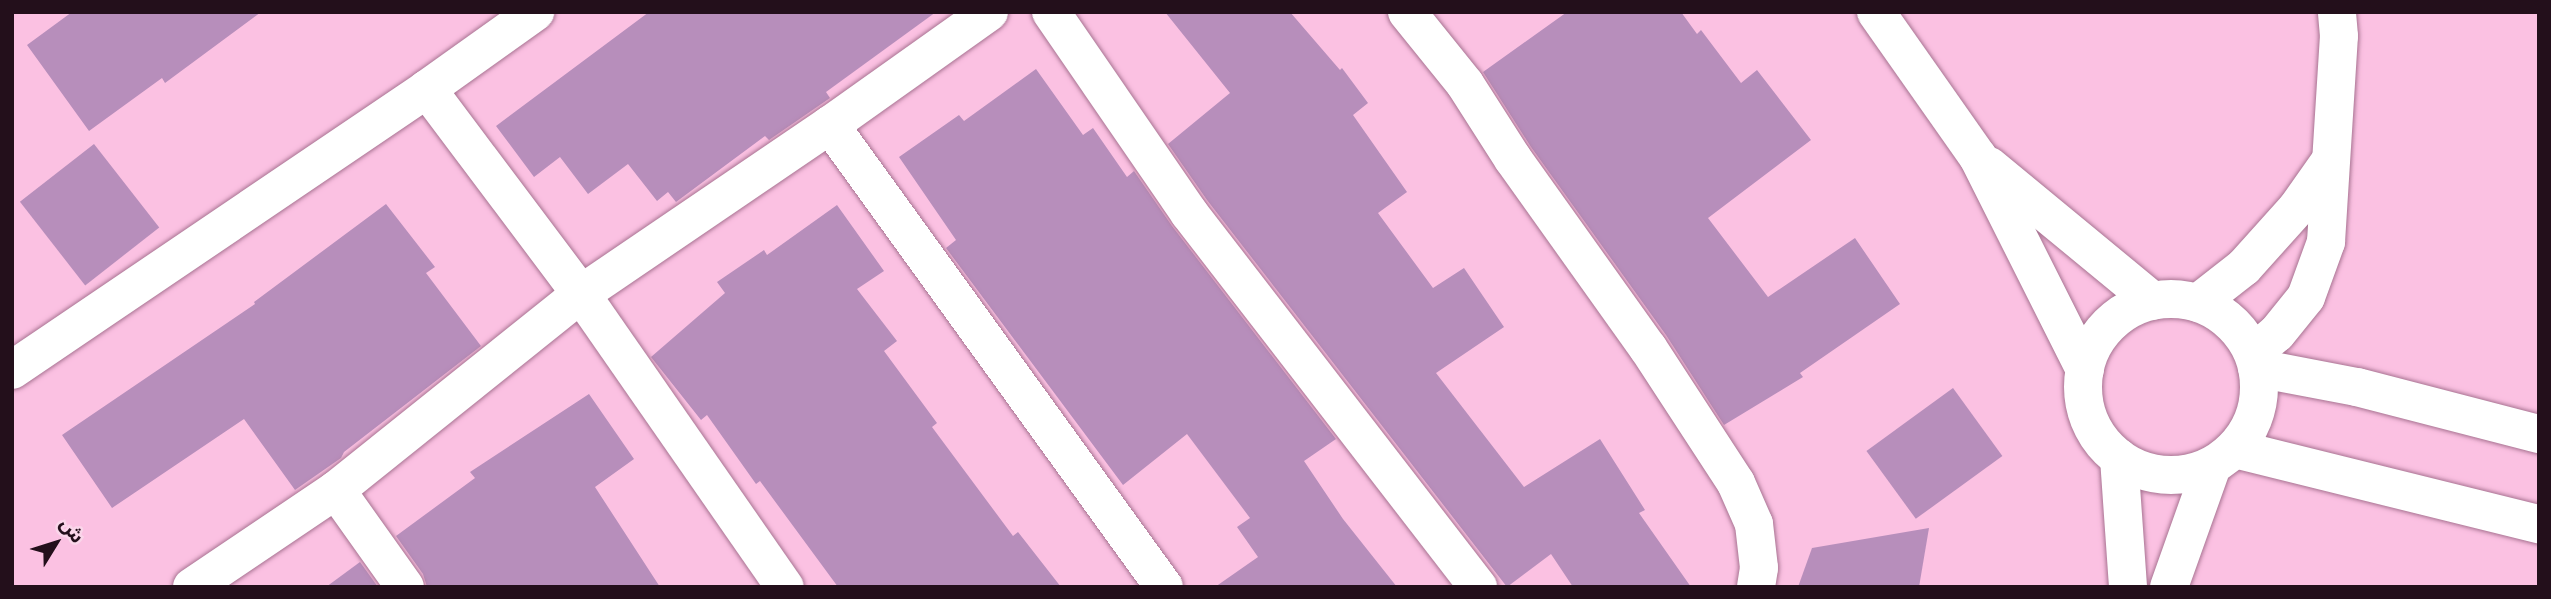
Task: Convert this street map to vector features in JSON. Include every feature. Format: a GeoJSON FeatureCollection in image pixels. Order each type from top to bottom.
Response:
{"type":"FeatureCollection","features":[{"type":"Feature","properties":{"kind":"street"},"geometry":{"type":"LineString","coordinates":[[12,370],[535,12]]}},
{"type":"Feature","properties":{"kind":"street"},"geometry":{"type":"LineString","coordinates":[[192,587],[336,490],[581,294],[830,125],[989,12]]}},
{"type":"Feature","properties":{"kind":"street"},"geometry":{"type":"LineString","coordinates":[[1051,12],[1189,212],[1478,587]]}},
{"type":"Feature","properties":{"kind":"street"},"geometry":{"type":"LineString","coordinates":[[1407,12],[1465,84],[1513,159],[1648,348],[1736,483],[1754,524],[1759,568],[1756,587]]}},
{"type":"Feature","properties":{"kind":"street"},"geometry":{"type":"LineString","coordinates":[[1876,12],[1978,157],[2085,370]]}},
{"type":"Feature","properties":{"kind":"street"},"geometry":{"type":"LineString","coordinates":[[2255,360],[2306,297],[2326,242],[2339,36],[2337,12]]}},
{"type":"Feature","properties":{"kind":"street"},"geometry":{"type":"LineString","coordinates":[[426,89],[581,294],[785,587]]}},
{"type":"Feature","properties":{"kind":"street"},"geometry":{"type":"LineString","coordinates":[[830,125],[1164,587]]}},
{"type":"Feature","properties":{"kind":"street"},"geometry":{"type":"LineString","coordinates":[[1978,157],[2153,301]]}},
{"type":"Feature","properties":{"kind":"street"},"geometry":{"type":"LineString","coordinates":[[2198,303],[2244,267],[2297,208],[2330,161]]}},
{"type":"Feature","properties":{"kind":"street"},"geometry":{"type":"LineString","coordinates":[[2153,301],[2198,303],[2230,323],[2255,360],[2257,405],[2250,429],[2223,457],[2189,474],[2165,475],[2140,470],[2119,458],[2102,441],[2089,419],[2083,394],[2085,370],[2093,345],[2108,325],[2128,310],[2153,301]]}},
{"type":"Feature","properties":{"kind":"street"},"geometry":{"type":"LineString","coordinates":[[2255,360],[2539,434]]}},
{"type":"Feature","properties":{"kind":"street"},"geometry":{"type":"LineString","coordinates":[[2223,457],[2539,524]]}},
{"type":"Feature","properties":{"kind":"street"},"geometry":{"type":"LineString","coordinates":[[2169,587],[2223,457]]}},
{"type":"Feature","properties":{"kind":"street"},"geometry":{"type":"LineString","coordinates":[[2119,458],[2128,587]]}},
{"type":"Feature","properties":{"kind":"street"},"geometry":{"type":"LineString","coordinates":[[336,490],[405,587]]}},
{"type":"Feature","properties":{"kind":"building"},"geometry":{"type":"Polygon","coordinates":[[[72,12],[261,12],[165,83],[162,78],[89,131],[27,45],[72,12]]]}},
{"type":"Feature","properties":{"kind":"building"},"geometry":{"type":"Polygon","coordinates":[[[649,12],[936,12],[826,92],[830,98],[769,140],[765,136],[676,202],[668,192],[657,201],[628,164],[588,194],[560,157],[534,177],[496,126],[649,12]]]}},
{"type":"Feature","properties":{"kind":"building"},"geometry":{"type":"Polygon","coordinates":[[[1165,12],[1290,12],[1340,70],[1342,68],[1368,103],[1353,115],[1407,192],[1378,213],[1433,288],[1464,268],[1504,327],[1436,373],[1524,487],[1600,439],[1645,510],[1639,513],[1691,587],[1573,587],[1551,554],[1507,587],[1207,200],[1168,144],[1230,93],[1165,12]]]}},
{"type":"Feature","properties":{"kind":"building"},"geometry":{"type":"Polygon","coordinates":[[[1567,12],[1681,12],[1697,34],[1701,30],[1741,83],[1757,70],[1811,140],[1708,218],[1768,297],[1855,238],[1900,304],[1800,373],[1803,377],[1724,425],[1666,335],[1531,147],[1483,72],[1567,12]]]}},
{"type":"Feature","properties":{"kind":"building"},"geometry":{"type":"Polygon","coordinates":[[[1036,69],[1083,135],[1093,128],[1127,177],[1134,171],[1172,226],[1336,439],[1304,461],[1343,519],[1397,587],[1215,587],[1258,557],[1237,527],[1250,518],[1187,434],[1123,485],[946,248],[956,240],[899,157],[959,115],[964,121],[1036,69]]]}},
{"type":"Feature","properties":{"kind":"building"},"geometry":{"type":"Polygon","coordinates":[[[94,144],[159,228],[85,285],[20,202],[94,144]]]}},
{"type":"Feature","properties":{"kind":"building"},"geometry":{"type":"Polygon","coordinates":[[[386,204],[435,267],[426,273],[481,346],[344,452],[341,458],[295,490],[244,419],[112,508],[62,435],[255,304],[254,302],[386,204]]]}},
{"type":"Feature","properties":{"kind":"building"},"geometry":{"type":"Polygon","coordinates":[[[837,205],[884,271],[857,289],[897,341],[884,351],[937,423],[932,427],[1013,536],[1018,532],[1061,587],[838,587],[760,481],[756,484],[707,415],[701,420],[651,357],[725,293],[717,282],[764,250],[767,255],[837,205]]]}},
{"type":"Feature","properties":{"kind":"building"},"geometry":{"type":"Polygon","coordinates":[[[1953,388],[2002,456],[1916,519],[1866,451],[1953,388]]]}},
{"type":"Feature","properties":{"kind":"building"},"geometry":{"type":"Polygon","coordinates":[[[589,394],[634,459],[595,487],[660,587],[427,587],[423,574],[396,536],[475,478],[470,472],[589,394]]]}},
{"type":"Feature","properties":{"kind":"building"},"geometry":{"type":"Polygon","coordinates":[[[1929,528],[1919,587],[1798,587],[1812,548],[1929,528]]]}},
{"type":"Feature","properties":{"kind":"building"},"geometry":{"type":"Polygon","coordinates":[[[360,562],[378,587],[326,587],[360,562]]]}}]}
